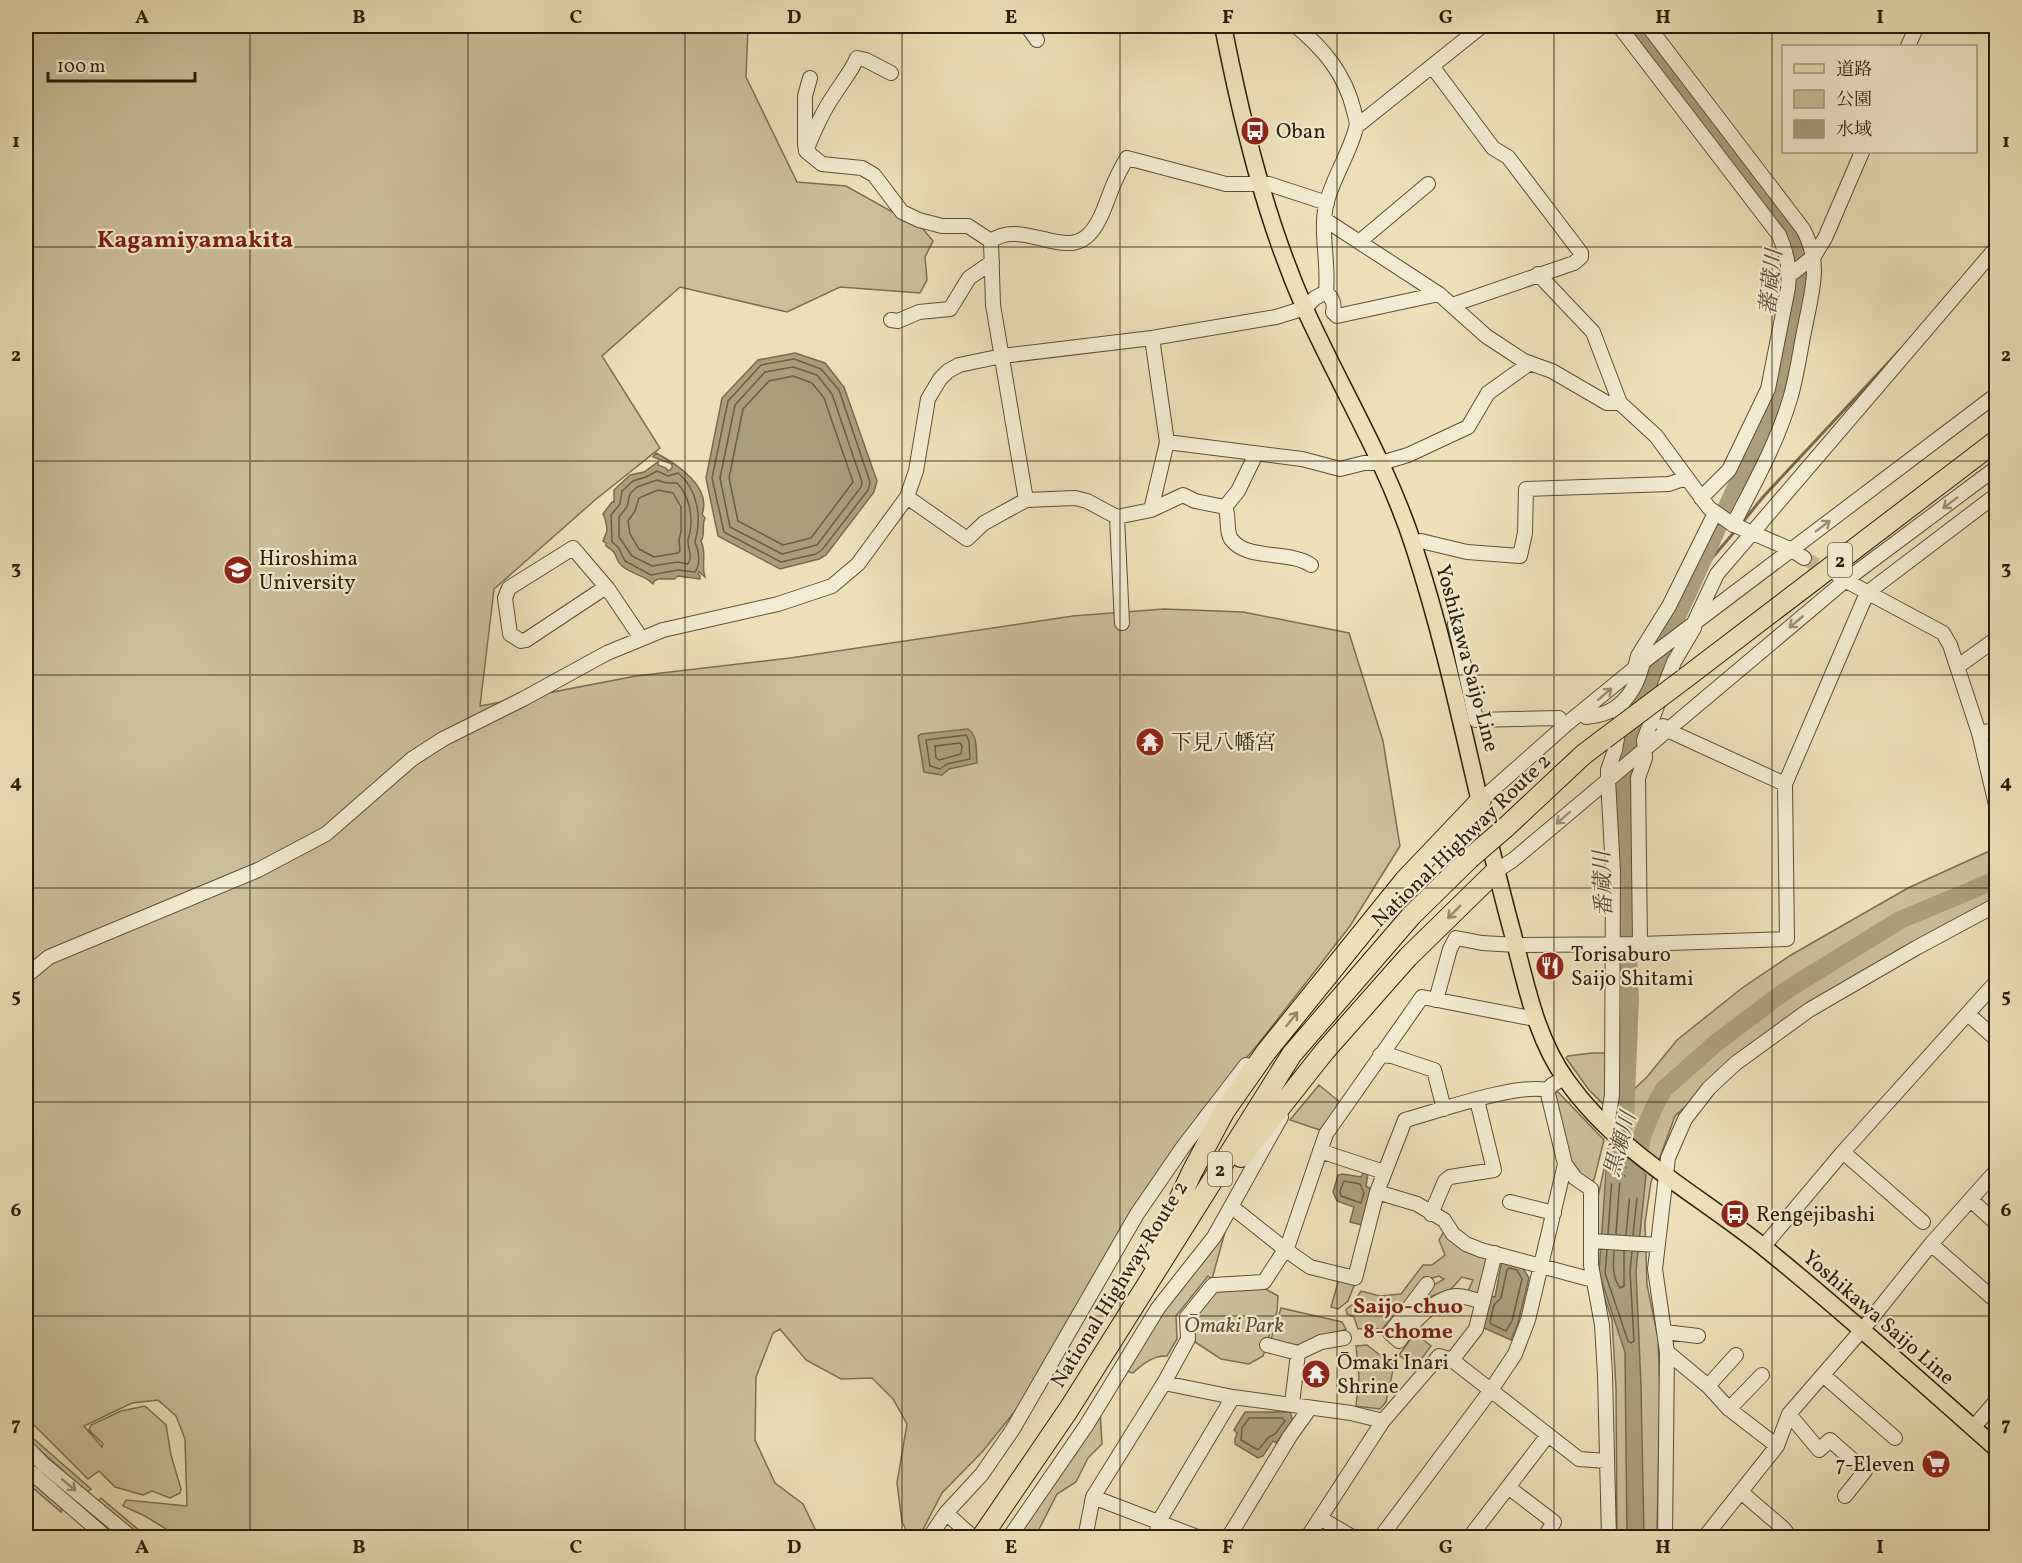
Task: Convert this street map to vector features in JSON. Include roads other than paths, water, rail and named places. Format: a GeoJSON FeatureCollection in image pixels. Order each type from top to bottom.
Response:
{"type":"FeatureCollection","features":[{"type":"Feature","properties":{"kind":"highway","name":"National Highway Route 2"},"geometry":{"type":"LineString","coordinates":[[979,1538],[1005,1505],[1100,1362],[1292,1054],[1411,916],[1469,859],[1583,755],[1996,441]]}},
{"type":"Feature","properties":{"kind":"highway"},"geometry":{"type":"LineString","coordinates":[[1100,1362],[1192,1172],[1224,1112],[1266,1052],[1405,880],[1481,800]]}},
{"type":"Feature","properties":{"kind":"highway"},"geometry":{"type":"LineString","coordinates":[[1100,1362],[1180,1250],[1243,1153],[1324,1052],[1408,957],[1496,870]]}},
{"type":"Feature","properties":{"kind":"main road","name":"Yoshikawa Saijo Line"},"geometry":{"type":"LineString","coordinates":[[1223,26],[1240,111],[1259,183],[1277,238],[1305,308],[1381,463],[1414,545],[1462,686],[1481,800],[1496,870],[1535,1019],[1550,1054],[1581,1101],[1652,1166],[1763,1247],[1862,1330],[1996,1448]]}},
{"type":"Feature","properties":{"kind":"street"},"geometry":{"type":"LineString","coordinates":[[1027,26],[1037,40]]}},
{"type":"Feature","properties":{"kind":"street"},"geometry":{"type":"LineString","coordinates":[[1296,26],[1315,42],[1336,66],[1350,94],[1357,126]]}},
{"type":"Feature","properties":{"kind":"street"},"geometry":{"type":"LineString","coordinates":[[26,976],[49,957],[258,870],[326,834],[412,759],[443,739],[524,699],[607,653],[663,630],[778,604],[832,586],[858,564],[907,497],[916,471],[926,409],[933,389],[948,371],[959,365],[1002,356],[1152,338],[1276,317],[1305,308],[1326,292],[1328,272],[1324,219],[1327,203],[1357,126],[1482,26]]}},
{"type":"Feature","properties":{"kind":"street"},"geometry":{"type":"LineString","coordinates":[[1619,26],[1779,235],[1792,272],[1768,389],[1729,470],[1701,498]]}},
{"type":"Feature","properties":{"kind":"street"},"geometry":{"type":"LineString","coordinates":[[1648,26],[1803,229],[1814,257],[1814,282],[1790,399],[1760,474],[1733,525]]}},
{"type":"Feature","properties":{"kind":"street"},"geometry":{"type":"LineString","coordinates":[[1908,45],[1917,26]]}},
{"type":"Feature","properties":{"kind":"street"},"geometry":{"type":"LineString","coordinates":[[806,151],[818,122],[857,58],[866,60],[891,73]]}},
{"type":"Feature","properties":{"kind":"street"},"geometry":{"type":"LineString","coordinates":[[1431,66],[1493,148],[1508,157],[1581,253],[1581,257],[1574,263],[1452,305]]}},
{"type":"Feature","properties":{"kind":"street"},"geometry":{"type":"LineString","coordinates":[[810,78],[805,96],[806,151],[822,164],[862,168],[874,175],[902,212],[942,226],[968,226],[991,241]]}},
{"type":"Feature","properties":{"kind":"street"},"geometry":{"type":"LineString","coordinates":[[1718,153],[1734,141]]}},
{"type":"Feature","properties":{"kind":"street"},"geometry":{"type":"LineString","coordinates":[[1792,272],[1814,257],[1825,238],[1862,153]]}},
{"type":"Feature","properties":{"kind":"street"},"geometry":{"type":"LineString","coordinates":[[991,241],[1000,234],[1013,233],[1072,243],[1086,238],[1097,223],[1116,177],[1127,158],[1226,184],[1269,184],[1327,203]]}},
{"type":"Feature","properties":{"kind":"street"},"geometry":{"type":"LineString","coordinates":[[1359,242],[1428,184]]}},
{"type":"Feature","properties":{"kind":"street"},"geometry":{"type":"LineString","coordinates":[[1324,219],[1439,294],[1486,336],[1524,361],[1552,371],[1606,404],[1620,403]]}},
{"type":"Feature","properties":{"kind":"street"},"geometry":{"type":"LineString","coordinates":[[991,241],[993,305],[1026,500]]}},
{"type":"Feature","properties":{"kind":"street"},"geometry":{"type":"LineString","coordinates":[[1640,944],[1638,778],[1645,758],[1644,740],[1674,662],[1696,623],[1717,574],[1996,248]]}},
{"type":"Feature","properties":{"kind":"street"},"geometry":{"type":"LineString","coordinates":[[891,320],[898,321],[919,312],[950,309],[969,278],[992,262]]}},
{"type":"Feature","properties":{"kind":"street"},"geometry":{"type":"LineString","coordinates":[[1538,274],[1596,336],[1620,403],[1656,436],[1701,498],[1716,514],[1733,525],[1798,554]]}},
{"type":"Feature","properties":{"kind":"street"},"geometry":{"type":"LineString","coordinates":[[1326,292],[1332,298],[1333,312],[1336,316],[1439,294]]}},
{"type":"Feature","properties":{"kind":"street"},"geometry":{"type":"LineString","coordinates":[[1151,510],[1167,442],[1152,338]]}},
{"type":"Feature","properties":{"kind":"street"},"geometry":{"type":"LineString","coordinates":[[1167,442],[1302,459],[1340,469],[1364,463],[1381,463],[1408,455],[1468,427],[1488,393],[1530,363]]}},
{"type":"Feature","properties":{"kind":"street"},"geometry":{"type":"LineString","coordinates":[[1481,800],[1569,722],[1639,665],[1696,623],[1798,554],[1996,395]]}},
{"type":"Feature","properties":{"kind":"street"},"geometry":{"type":"LineString","coordinates":[[1225,507],[1238,491],[1256,454]]}},
{"type":"Feature","properties":{"kind":"street"},"geometry":{"type":"LineString","coordinates":[[1496,870],[1514,861],[1840,577],[1996,468]]}},
{"type":"Feature","properties":{"kind":"street"},"geometry":{"type":"LineString","coordinates":[[1414,545],[1422,541],[1467,552],[1520,556],[1525,533],[1526,489],[1669,484],[1686,478]]}},
{"type":"Feature","properties":{"kind":"street"},"geometry":{"type":"LineString","coordinates":[[907,497],[967,539],[984,523],[1026,500],[1075,498],[1087,501],[1117,517],[1151,510],[1184,495],[1195,501],[1225,507]]}},
{"type":"Feature","properties":{"kind":"street"},"geometry":{"type":"LineString","coordinates":[[1436,1000],[1450,950],[1456,938],[1482,943],[1516,945],[1787,939],[1785,784],[1867,593],[1996,495]]}},
{"type":"Feature","properties":{"kind":"street"},"geometry":{"type":"LineString","coordinates":[[1225,507],[1230,537],[1242,548],[1304,560],[1311,565]]}},
{"type":"Feature","properties":{"kind":"street"},"geometry":{"type":"LineString","coordinates":[[1608,1127],[1611,1095],[1613,872],[1608,770],[1615,750],[1623,706],[1640,678],[1638,656],[1669,606],[1716,514]]}},
{"type":"Feature","properties":{"kind":"street"},"geometry":{"type":"LineString","coordinates":[[1117,517],[1122,623]]}},
{"type":"Feature","properties":{"kind":"street"},"geometry":{"type":"LineString","coordinates":[[606,587],[526,640],[521,641],[510,634],[505,598],[509,588],[573,548],[606,587],[641,638]]}},
{"type":"Feature","properties":{"kind":"street"},"geometry":{"type":"LineString","coordinates":[[1840,577],[1943,633],[1950,645],[1979,733],[1996,805]]}},
{"type":"Feature","properties":{"kind":"street"},"geometry":{"type":"LineString","coordinates":[[1455,624],[1462,686],[1476,720],[1559,718]]}},
{"type":"Feature","properties":{"kind":"street"},"geometry":{"type":"LineString","coordinates":[[1957,667],[1996,639]]}},
{"type":"Feature","properties":{"kind":"street"},"geometry":{"type":"LineString","coordinates":[[1586,717],[1623,706],[1652,717],[1667,730],[1785,784]]}},
{"type":"Feature","properties":{"kind":"street"},"geometry":{"type":"LineString","coordinates":[[1979,733],[1996,730]]}},
{"type":"Feature","properties":{"kind":"street"},"geometry":{"type":"LineString","coordinates":[[1665,1538],[1667,1352],[1655,1269],[1654,1245],[1668,1158],[1685,1119],[1709,1088],[1736,1063],[1809,1010],[1996,905]]}},
{"type":"Feature","properties":{"kind":"street"},"geometry":{"type":"LineString","coordinates":[[1763,1247],[1843,1152],[1996,982]]}},
{"type":"Feature","properties":{"kind":"street"},"geometry":{"type":"LineString","coordinates":[[1085,1538],[1093,1497],[1164,1383],[1188,1339],[1187,1317],[1214,1285],[1264,1282],[1286,1250],[1326,1134],[1422,997],[1535,1019]]}},
{"type":"Feature","properties":{"kind":"street"},"geometry":{"type":"LineString","coordinates":[[1968,1014],[1996,1039]]}},
{"type":"Feature","properties":{"kind":"street"},"geometry":{"type":"LineString","coordinates":[[929,1538],[982,1474],[1013,1429],[1137,1214],[1183,1147],[1258,1050],[1266,1052]]}},
{"type":"Feature","properties":{"kind":"street"},"geometry":{"type":"LineString","coordinates":[[1008,1538],[1086,1426],[1158,1308],[1214,1237],[1291,1100],[1324,1052]]}},
{"type":"Feature","properties":{"kind":"street"},"geometry":{"type":"LineString","coordinates":[[1380,1055],[1392,1056],[1434,1070],[1444,1109]]}},
{"type":"Feature","properties":{"kind":"street"},"geometry":{"type":"LineString","coordinates":[[1547,1090],[1564,1078]]}},
{"type":"Feature","properties":{"kind":"street"},"geometry":{"type":"LineString","coordinates":[[1232,1207],[1310,1267],[1355,1278],[1377,1192],[1405,1120],[1508,1092],[1539,1088],[1547,1090]]}},
{"type":"Feature","properties":{"kind":"street"},"geometry":{"type":"LineString","coordinates":[[1547,1090],[1565,1164],[1575,1178],[1591,1189],[1593,1280],[1603,1345],[1609,1538]]}},
{"type":"Feature","properties":{"kind":"street"},"geometry":{"type":"LineString","coordinates":[[1431,1214],[1444,1181],[1450,1177],[1494,1170],[1477,1100]]}},
{"type":"Feature","properties":{"kind":"street"},"geometry":{"type":"LineString","coordinates":[[1320,1151],[1384,1172]]}},
{"type":"Feature","properties":{"kind":"street"},"geometry":{"type":"LineString","coordinates":[[1843,1152],[1923,1222]]}},
{"type":"Feature","properties":{"kind":"street"},"geometry":{"type":"LineString","coordinates":[[1380,1538],[1508,1367],[1521,1341],[1542,1265],[1565,1164]]}},
{"type":"Feature","properties":{"kind":"street"},"geometry":{"type":"LineString","coordinates":[[1704,1538],[1777,1446],[1789,1414],[1862,1330],[1931,1244],[1996,1171]]}},
{"type":"Feature","properties":{"kind":"street"},"geometry":{"type":"LineString","coordinates":[[1377,1192],[1405,1199],[1444,1220],[1453,1234],[1466,1244],[1593,1280]]}},
{"type":"Feature","properties":{"kind":"street"},"geometry":{"type":"LineString","coordinates":[[1971,1200],[1996,1223]]}},
{"type":"Feature","properties":{"kind":"street"},"geometry":{"type":"LineString","coordinates":[[1510,1202],[1554,1213]]}},
{"type":"Feature","properties":{"kind":"street"},"geometry":{"type":"LineString","coordinates":[[1593,1241],[1654,1245]]}},
{"type":"Feature","properties":{"kind":"street"},"geometry":{"type":"LineString","coordinates":[[1931,1244],[1996,1301]]}},
{"type":"Feature","properties":{"kind":"street"},"geometry":{"type":"LineString","coordinates":[[1452,1360],[1476,1329],[1495,1253]]}},
{"type":"Feature","properties":{"kind":"street"},"geometry":{"type":"LineString","coordinates":[[1426,1284],[1390,1333],[1399,1341],[1413,1322],[1437,1304],[1454,1296],[1484,1302]]}},
{"type":"Feature","properties":{"kind":"street"},"geometry":{"type":"LineString","coordinates":[[1665,1332],[1698,1336]]}},
{"type":"Feature","properties":{"kind":"street"},"geometry":{"type":"LineString","coordinates":[[1267,1345],[1298,1353],[1321,1342],[1344,1338]]}},
{"type":"Feature","properties":{"kind":"street"},"geometry":{"type":"LineString","coordinates":[[1667,1352],[1708,1386],[1729,1409],[1777,1446]]}},
{"type":"Feature","properties":{"kind":"street"},"geometry":{"type":"LineString","coordinates":[[1292,1404],[1298,1353]]}},
{"type":"Feature","properties":{"kind":"street"},"geometry":{"type":"LineString","coordinates":[[1708,1386],[1736,1355]]}},
{"type":"Feature","properties":{"kind":"street"},"geometry":{"type":"LineString","coordinates":[[1307,1538],[1383,1421],[1439,1356],[1452,1360],[1579,1459],[1607,1461]]}},
{"type":"Feature","properties":{"kind":"street"},"geometry":{"type":"LineString","coordinates":[[1729,1409],[1762,1375]]}},
{"type":"Feature","properties":{"kind":"street"},"geometry":{"type":"LineString","coordinates":[[1823,1375],[1895,1438]]}},
{"type":"Feature","properties":{"kind":"street"},"geometry":{"type":"LineString","coordinates":[[1164,1383],[1233,1397],[1351,1413],[1383,1421]]}},
{"type":"Feature","properties":{"kind":"street"},"geometry":{"type":"LineString","coordinates":[[1156,1538],[1159,1521],[1233,1397]]}},
{"type":"Feature","properties":{"kind":"street"},"geometry":{"type":"LineString","coordinates":[[1973,1428],[1996,1401]]}},
{"type":"Feature","properties":{"kind":"street"},"geometry":{"type":"LineString","coordinates":[[1228,1538],[1290,1436],[1310,1408]]}},
{"type":"Feature","properties":{"kind":"street"},"geometry":{"type":"LineString","coordinates":[[1789,1414],[1819,1450],[1830,1440],[1865,1471],[1845,1497]]}},
{"type":"Feature","properties":{"kind":"street"},"geometry":{"type":"LineString","coordinates":[[1469,1538],[1548,1435]]}},
{"type":"Feature","properties":{"kind":"street"},"geometry":{"type":"LineString","coordinates":[[26,1446],[43,1464],[132,1538]]}},
{"type":"Feature","properties":{"kind":"street"},"geometry":{"type":"LineString","coordinates":[[26,1468],[107,1538]]}},
{"type":"Feature","properties":{"kind":"street"},"geometry":{"type":"LineString","coordinates":[[1508,1488],[1554,1522],[1544,1538]]}},
{"type":"Feature","properties":{"kind":"street"},"geometry":{"type":"LineString","coordinates":[[1741,1492],[1783,1528],[1791,1538]]}},
{"type":"Feature","properties":{"kind":"street"},"geometry":{"type":"LineString","coordinates":[[1093,1497],[1200,1538]]}},
{"type":"Feature","properties":{"kind":"street"},"geometry":{"type":"LineString","coordinates":[[948,1515],[979,1538]]}},
{"type":"Feature","properties":{"kind":"street"},"geometry":{"type":"LineString","coordinates":[[1320,1518],[1354,1538]]}},
{"type":"Feature","properties":{"kind":"water"},"geometry":{"type":"Polygon","coordinates":[[[795,353],[825,363],[844,387],[877,481],[874,492],[826,555],[780,569],[718,536],[706,478],[722,398],[758,360],[795,353]]]}},
{"type":"Feature","properties":{"kind":"water"},"geometry":{"type":"Polygon","coordinates":[[[656,453],[673,463],[691,478],[702,495],[704,504],[702,514],[705,518],[701,541],[704,550],[705,577],[699,572],[700,579],[678,576],[674,579],[658,579],[653,584],[622,566],[613,551],[603,541],[607,531],[603,514],[614,502],[614,490],[630,475],[644,472],[658,462],[658,465],[668,471],[672,468],[672,464],[653,457],[656,453]]]}},
{"type":"Feature","properties":{"kind":"water"},"geometry":{"type":"Polygon","coordinates":[[[968,729],[975,740],[977,763],[949,769],[942,775],[924,772],[918,736],[968,729]]]}},
{"type":"Feature","properties":{"kind":"water"},"geometry":{"type":"Polygon","coordinates":[[[1608,1144],[1646,1175],[1636,1271],[1644,1537],[1627,1537],[1625,1352],[1599,1273],[1608,1144]]]}},
{"type":"Feature","properties":{"kind":"water"},"geometry":{"type":"Polygon","coordinates":[[[1364,1172],[1368,1174],[1366,1186],[1371,1189],[1362,1225],[1350,1222],[1354,1207],[1337,1201],[1333,1192],[1338,1175],[1361,1177],[1364,1172]]]}},
{"type":"Feature","properties":{"kind":"water"},"geometry":{"type":"Polygon","coordinates":[[[1502,1260],[1520,1264],[1529,1278],[1518,1323],[1511,1340],[1482,1327],[1490,1296],[1495,1297],[1502,1260]]]}},
{"type":"Feature","properties":{"kind":"water"},"geometry":{"type":"Polygon","coordinates":[[[1245,1412],[1290,1412],[1293,1421],[1276,1443],[1273,1441],[1263,1456],[1258,1458],[1235,1444],[1237,1433],[1234,1430],[1245,1412]]]}},
{"type":"Feature","properties":{"kind":"waterway","name":"蕃蔵川"},"geometry":{"type":"LineString","coordinates":[[1615,1175],[1625,1119],[1630,1000],[1622,803],[1623,775],[1630,741],[1663,647],[1774,404],[1793,320],[1799,271],[1799,251],[1794,231],[1752,180],[1636,26]]}},
{"type":"Feature","properties":{"kind":"waterway"},"geometry":{"type":"LineString","coordinates":[[1990,245],[1996,237]]}},
{"type":"Feature","properties":{"kind":"waterway"},"geometry":{"type":"LineString","coordinates":[[1742,523],[1763,497],[1900,350]]}},
{"type":"Feature","properties":{"kind":"waterway"},"geometry":{"type":"LineString","coordinates":[[1694,579],[1736,530]]}},
{"type":"Feature","properties":{"kind":"waterway","name":"黒瀬川"},"geometry":{"type":"LineString","coordinates":[[1632,1190],[1642,1136],[1664,1089],[1716,1043],[1785,991],[1900,920],[1996,880]]}},
{"type":"Feature","properties":{"kind":"tunnel"},"geometry":{"type":"LineString","coordinates":[[1804,558],[1833,574]]}},
{"type":"Feature","properties":{"kind":"place","name":"Oban"},"geometry":{"type":"Point","coordinates":[1255,131]}},
{"type":"Feature","properties":{"kind":"place","name":"Hiroshima University"},"geometry":{"type":"Point","coordinates":[238,570]}},
{"type":"Feature","properties":{"kind":"place","name":"下見八幡宮"},"geometry":{"type":"Point","coordinates":[1150,742]}},
{"type":"Feature","properties":{"kind":"place","name":"Torisaburo Saijo Shitami"},"geometry":{"type":"Point","coordinates":[1550,966]}},
{"type":"Feature","properties":{"kind":"place","name":"Rengejibashi"},"geometry":{"type":"Point","coordinates":[1735,1214]}},
{"type":"Feature","properties":{"kind":"place","name":"Ōmaki Inari Shrine"},"geometry":{"type":"Point","coordinates":[1316,1374]}},
{"type":"Feature","properties":{"kind":"place","name":"7-Eleven"},"geometry":{"type":"Point","coordinates":[1936,1464]}},
{"type":"Feature","properties":{"kind":"district","name":"Kagamiyamakita"},"geometry":{"type":"Point","coordinates":[195,239]}},
{"type":"Feature","properties":{"kind":"district","name":"Saijo-chuo 8-chome"},"geometry":{"type":"Point","coordinates":[1408,1318]}},
{"type":"Feature","properties":{"kind":"water label","name":"番蔵川"},"geometry":{"type":"Point","coordinates":[1602,884]}},
{"type":"Feature","properties":{"kind":"park label","name":"Ōmaki Park"},"geometry":{"type":"Point","coordinates":[1234,1325]}}]}
